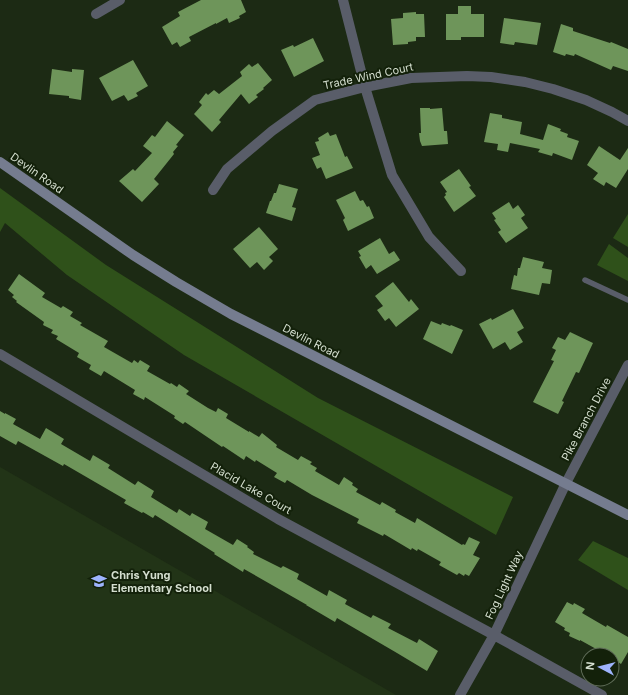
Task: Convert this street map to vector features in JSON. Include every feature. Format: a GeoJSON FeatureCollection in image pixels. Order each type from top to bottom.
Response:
{"type":"FeatureCollection","features":[{"type":"Feature","properties":{"kind":"main road","name":"Devlin Road"},"geometry":{"type":"LineString","coordinates":[[0,162],[133,255],[224,310],[628,515]]}},
{"type":"Feature","properties":{"kind":"street"},"geometry":{"type":"LineString","coordinates":[[96,14],[120,0]]}},
{"type":"Feature","properties":{"kind":"street"},"geometry":{"type":"LineString","coordinates":[[343,0],[365,87],[392,175],[429,236],[461,271]]}},
{"type":"Feature","properties":{"kind":"street","name":"Trade Wind Court"},"geometry":{"type":"LineString","coordinates":[[213,190],[227,169],[272,131],[315,100],[365,87],[411,78],[467,76],[491,77],[525,82],[553,89],[586,100],[628,121]]}},
{"type":"Feature","properties":{"kind":"street","name":"Placid Lake Court"},"geometry":{"type":"LineString","coordinates":[[0,354],[278,519],[602,695]]}},
{"type":"Feature","properties":{"kind":"street","name":"Pike Branch Drive"},"geometry":{"type":"LineString","coordinates":[[566,483],[628,365]]}},
{"type":"Feature","properties":{"kind":"street","name":"Fog Light Way"},"geometry":{"type":"LineString","coordinates":[[460,695],[494,635],[566,483]]}},
{"type":"Feature","properties":{"kind":"lane"},"geometry":{"type":"LineString","coordinates":[[585,280],[628,300]]}},
{"type":"Feature","properties":{"kind":"shaded area","name":"Chris Yung Elementary School"},"geometry":{"type":"Polygon","coordinates":[[[0,467],[396,695],[0,695],[0,467]]]}},
{"type":"Feature","properties":{"kind":"green space"},"geometry":{"type":"Polygon","coordinates":[[[0,188],[106,265],[318,398],[513,497],[496,535],[184,355],[67,275],[5,223],[0,232],[0,188]]]}},
{"type":"Feature","properties":{"kind":"green space"},"geometry":{"type":"Polygon","coordinates":[[[628,214],[628,247],[613,238],[628,214]]]}},
{"type":"Feature","properties":{"kind":"green space"},"geometry":{"type":"Polygon","coordinates":[[[609,244],[628,258],[628,281],[597,265],[609,244]]]}},
{"type":"Feature","properties":{"kind":"green space"},"geometry":{"type":"Polygon","coordinates":[[[593,541],[628,558],[628,590],[578,560],[593,541]]]}},
{"type":"Feature","properties":{"kind":"building"},"geometry":{"type":"Polygon","coordinates":[[[201,0],[241,0],[246,12],[239,16],[240,18],[229,23],[227,18],[189,37],[191,41],[180,47],[177,42],[172,45],[162,27],[180,16],[178,12],[201,0]]]}},
{"type":"Feature","properties":{"kind":"building"},"geometry":{"type":"Polygon","coordinates":[[[458,6],[471,6],[471,14],[484,14],[484,37],[461,37],[461,40],[446,40],[446,14],[458,14],[458,6]]]}},
{"type":"Feature","properties":{"kind":"building"},"geometry":{"type":"Polygon","coordinates":[[[416,12],[416,14],[424,14],[425,37],[416,37],[416,41],[408,42],[408,44],[393,45],[391,19],[403,18],[403,13],[416,12]]]}},
{"type":"Feature","properties":{"kind":"building"},"geometry":{"type":"Polygon","coordinates":[[[504,18],[541,23],[537,45],[515,42],[514,45],[500,43],[504,18]]]}},
{"type":"Feature","properties":{"kind":"building"},"geometry":{"type":"Polygon","coordinates":[[[561,24],[573,28],[573,31],[610,43],[611,42],[628,49],[628,71],[613,66],[611,70],[575,54],[574,56],[566,54],[565,56],[553,52],[561,24]]]}},
{"type":"Feature","properties":{"kind":"building"},"geometry":{"type":"Polygon","coordinates":[[[313,38],[324,61],[294,77],[281,50],[293,45],[294,47],[313,38]]]}},
{"type":"Feature","properties":{"kind":"building"},"geometry":{"type":"Polygon","coordinates":[[[133,60],[148,86],[136,93],[138,96],[128,101],[124,95],[112,101],[99,78],[133,60]]]}},
{"type":"Feature","properties":{"kind":"building"},"geometry":{"type":"Polygon","coordinates":[[[258,63],[272,80],[256,95],[258,97],[249,104],[241,94],[219,120],[221,122],[212,132],[194,114],[202,105],[199,102],[206,93],[208,95],[214,90],[219,94],[242,76],[240,72],[249,64],[252,67],[258,63]]]}},
{"type":"Feature","properties":{"kind":"building"},"geometry":{"type":"Polygon","coordinates":[[[52,69],[72,72],[72,69],[84,70],[81,100],[69,98],[69,96],[49,94],[52,69]]]}},
{"type":"Feature","properties":{"kind":"building"},"geometry":{"type":"Polygon","coordinates":[[[420,108],[442,108],[444,131],[447,131],[448,144],[422,146],[419,133],[421,133],[420,108]]]}},
{"type":"Feature","properties":{"kind":"building"},"geometry":{"type":"Polygon","coordinates":[[[490,113],[502,115],[502,118],[522,122],[520,134],[543,140],[548,124],[561,129],[560,131],[568,134],[567,137],[579,141],[572,160],[553,153],[552,156],[538,152],[540,149],[510,143],[508,152],[497,150],[498,144],[484,142],[490,113]]]}},
{"type":"Feature","properties":{"kind":"building"},"geometry":{"type":"Polygon","coordinates":[[[167,121],[184,135],[176,145],[178,146],[173,152],[174,154],[154,179],[159,184],[142,202],[119,181],[133,169],[135,171],[152,153],[143,146],[152,135],[155,137],[167,121]]]}},
{"type":"Feature","properties":{"kind":"building"},"geometry":{"type":"Polygon","coordinates":[[[328,132],[330,136],[336,134],[345,157],[347,156],[353,168],[326,179],[321,167],[317,169],[312,158],[320,155],[315,142],[319,141],[318,138],[328,132]]]}},
{"type":"Feature","properties":{"kind":"building"},"geometry":{"type":"Polygon","coordinates":[[[599,146],[620,160],[628,148],[628,169],[616,188],[606,182],[604,186],[593,179],[598,173],[587,165],[599,146]]]}},
{"type":"Feature","properties":{"kind":"building"},"geometry":{"type":"Polygon","coordinates":[[[459,169],[476,196],[454,212],[444,197],[446,195],[445,193],[447,192],[440,182],[459,169]]]}},
{"type":"Feature","properties":{"kind":"building"},"geometry":{"type":"Polygon","coordinates":[[[279,184],[298,189],[292,207],[296,208],[292,221],[266,213],[270,201],[274,193],[276,193],[279,184]]]}},
{"type":"Feature","properties":{"kind":"building"},"geometry":{"type":"Polygon","coordinates":[[[355,191],[360,201],[363,200],[367,207],[369,206],[374,218],[348,231],[343,220],[345,218],[336,200],[355,191]]]}},
{"type":"Feature","properties":{"kind":"building"},"geometry":{"type":"Polygon","coordinates":[[[509,202],[513,209],[518,205],[525,215],[521,218],[528,228],[506,243],[498,232],[501,230],[494,220],[496,219],[492,213],[509,202]]]}},
{"type":"Feature","properties":{"kind":"building"},"geometry":{"type":"Polygon","coordinates":[[[259,227],[278,249],[269,257],[273,261],[264,270],[257,262],[250,268],[233,249],[259,227]]]}},
{"type":"Feature","properties":{"kind":"building"},"geometry":{"type":"Polygon","coordinates":[[[380,238],[389,254],[394,251],[400,260],[377,274],[371,265],[366,269],[359,257],[361,256],[358,251],[380,238]]]}},
{"type":"Feature","properties":{"kind":"building"},"geometry":{"type":"Polygon","coordinates":[[[523,257],[544,262],[542,268],[552,270],[550,284],[542,283],[539,295],[511,289],[514,275],[517,276],[518,268],[520,268],[523,257]]]}},
{"type":"Feature","properties":{"kind":"building"},"geometry":{"type":"Polygon","coordinates":[[[19,274],[45,293],[42,297],[61,308],[63,306],[73,312],[70,316],[82,323],[80,325],[108,341],[104,347],[132,363],[134,360],[138,363],[140,360],[150,366],[147,371],[177,387],[179,384],[189,391],[186,394],[216,412],[218,408],[228,414],[226,418],[249,432],[259,437],[262,433],[277,445],[276,447],[298,460],[301,456],[312,462],[310,464],[317,468],[315,471],[339,485],[344,477],[353,483],[352,485],[358,489],[356,492],[380,505],[382,502],[396,510],[395,512],[415,523],[417,518],[462,545],[465,545],[469,537],[480,542],[473,555],[480,558],[469,576],[465,574],[464,576],[459,573],[457,575],[439,565],[441,562],[418,549],[417,551],[412,548],[411,550],[384,534],[383,536],[357,523],[359,519],[312,495],[287,480],[285,483],[274,477],[277,473],[256,460],[255,462],[246,456],[244,460],[185,422],[183,424],[174,418],[175,416],[145,397],[144,400],[133,394],[135,390],[104,371],[101,376],[89,369],[91,365],[77,357],[79,353],[56,339],[58,336],[51,333],[53,330],[43,325],[44,322],[16,302],[17,301],[12,297],[14,295],[8,290],[19,274]]]}},
{"type":"Feature","properties":{"kind":"building"},"geometry":{"type":"Polygon","coordinates":[[[393,282],[409,302],[411,299],[419,309],[396,327],[389,318],[385,321],[377,310],[383,306],[375,296],[393,282]]]}},
{"type":"Feature","properties":{"kind":"building"},"geometry":{"type":"Polygon","coordinates":[[[513,309],[524,328],[517,332],[523,342],[510,350],[505,342],[493,349],[479,324],[491,318],[492,320],[513,309]]]}},
{"type":"Feature","properties":{"kind":"building"},"geometry":{"type":"Polygon","coordinates":[[[431,321],[441,325],[442,323],[451,325],[463,330],[452,354],[423,339],[431,321]]]}},
{"type":"Feature","properties":{"kind":"building"},"geometry":{"type":"Polygon","coordinates":[[[570,332],[593,343],[579,373],[576,372],[562,401],[564,402],[558,414],[533,402],[554,361],[551,360],[556,350],[552,348],[558,337],[565,340],[570,332]]]}},
{"type":"Feature","properties":{"kind":"building"},"geometry":{"type":"Polygon","coordinates":[[[0,411],[16,419],[13,424],[40,439],[46,428],[64,439],[61,444],[90,461],[93,455],[110,465],[108,468],[135,485],[138,481],[154,491],[151,497],[177,513],[179,509],[190,516],[192,513],[208,522],[205,529],[233,545],[237,539],[248,546],[247,547],[254,552],[253,554],[281,568],[283,566],[299,574],[297,579],[327,596],[329,590],[347,600],[345,604],[371,618],[373,615],[391,624],[388,628],[417,643],[419,639],[438,651],[427,671],[337,618],[335,622],[244,569],[243,572],[155,515],[153,518],[124,503],[126,500],[64,464],[63,466],[18,441],[16,445],[0,436],[0,411]]]}},
{"type":"Feature","properties":{"kind":"building"},"geometry":{"type":"Polygon","coordinates":[[[567,602],[573,605],[574,603],[585,609],[582,613],[606,627],[607,625],[628,637],[628,652],[621,664],[620,647],[593,647],[569,636],[570,633],[564,630],[565,628],[555,622],[567,602]]]}},
{"type":"Feature","properties":{"kind":"place","name":"Chris Yung Elementary School"},"geometry":{"type":"Point","coordinates":[99,581]}}]}
